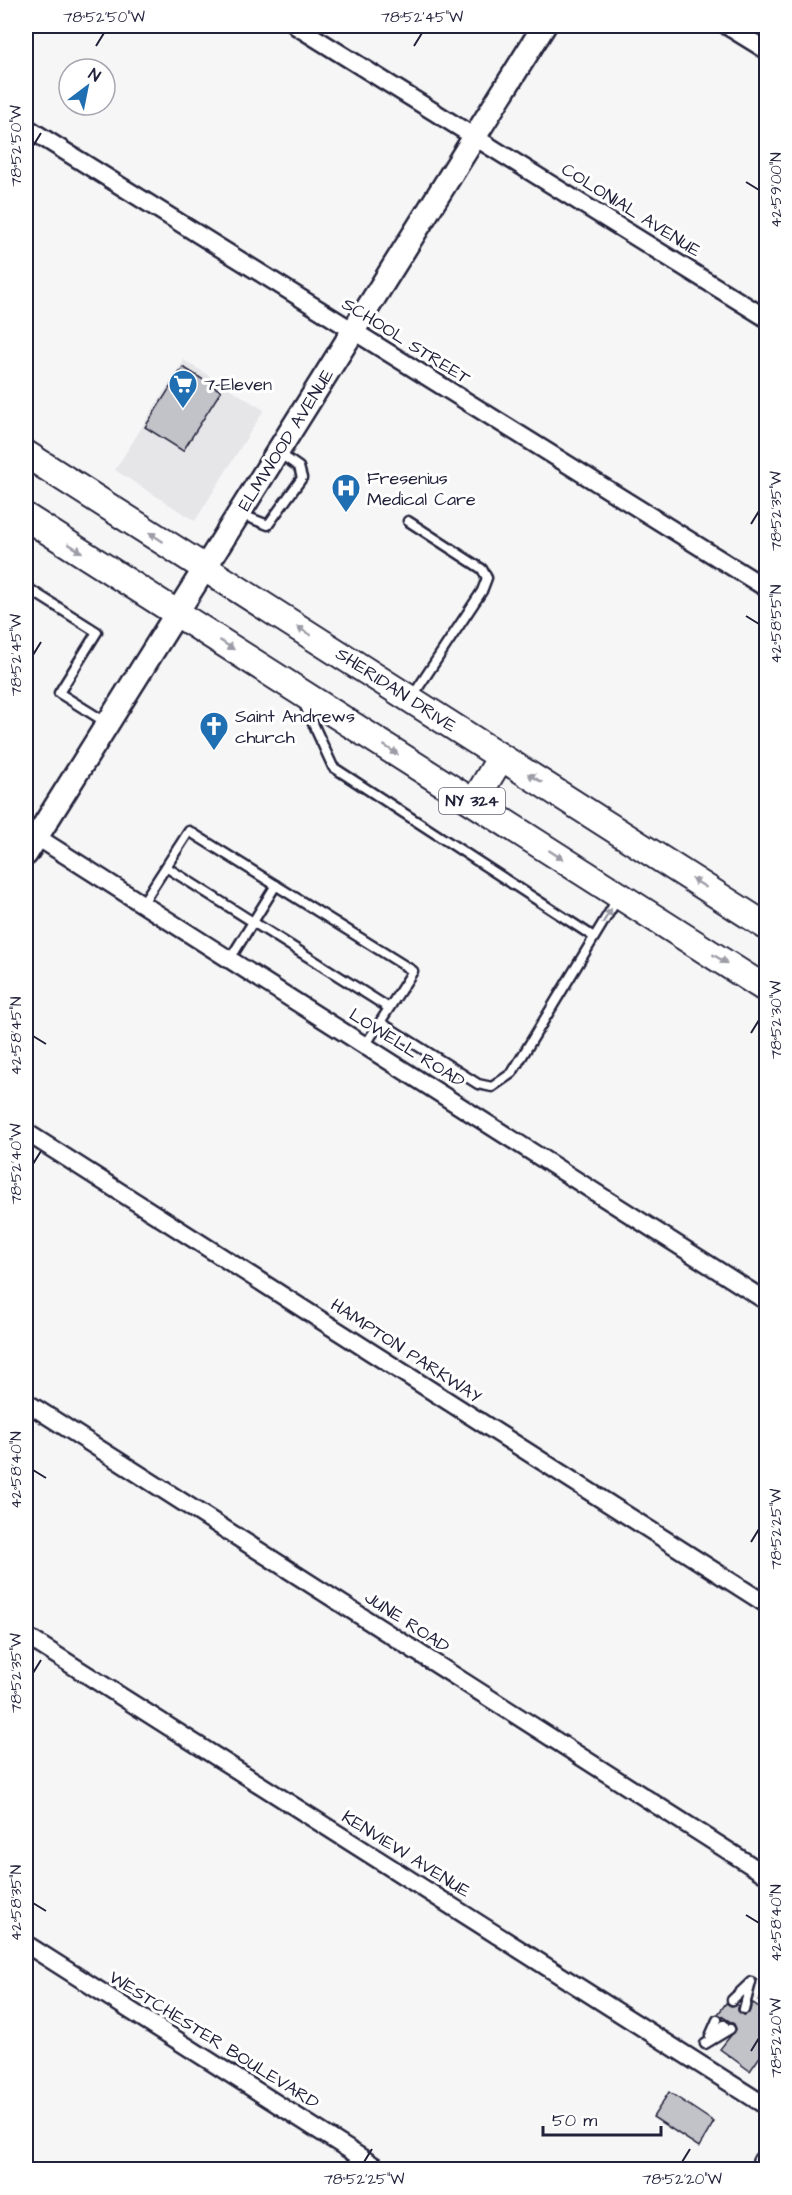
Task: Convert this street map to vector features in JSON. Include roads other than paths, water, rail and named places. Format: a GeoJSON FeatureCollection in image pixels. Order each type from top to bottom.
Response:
{"type":"FeatureCollection","features":[{"type":"Feature","properties":{"kind":"main road","name":"SHERIDAN DRIVE"},"geometry":{"type":"LineString","coordinates":[[26,454],[766,926]]}},
{"type":"Feature","properties":{"kind":"main road","name":"NY 324"},"geometry":{"type":"LineString","coordinates":[[26,517],[766,989]]}},
{"type":"Feature","properties":{"kind":"main road"},"geometry":{"type":"LineString","coordinates":[[474,802],[501,757]]}},
{"type":"Feature","properties":{"kind":"main road"},"geometry":{"type":"LineString","coordinates":[[763,2169],[766,2163]]}},
{"type":"Feature","properties":{"kind":"street","name":"COLONIAL AVENUE"},"geometry":{"type":"LineString","coordinates":[[296,26],[766,318]]}},
{"type":"Feature","properties":{"kind":"street","name":"ELMWOOD AVENUE"},"geometry":{"type":"LineString","coordinates":[[29,840],[108,724],[178,614],[543,26]]}},
{"type":"Feature","properties":{"kind":"street"},"geometry":{"type":"LineString","coordinates":[[727,26],[766,50]]}},
{"type":"Feature","properties":{"kind":"street","name":"SCHOOL STREET"},"geometry":{"type":"LineString","coordinates":[[26,127],[766,588]]}},
{"type":"Feature","properties":{"kind":"street","name":"LOWELL ROAD"},"geometry":{"type":"LineString","coordinates":[[29,840],[142,904],[366,1044],[766,1300]]}},
{"type":"Feature","properties":{"kind":"street","name":"HAMPTON PARKWAY"},"geometry":{"type":"LineString","coordinates":[[26,1132],[766,1604]]}},
{"type":"Feature","properties":{"kind":"street","name":"JUNE ROAD"},"geometry":{"type":"LineString","coordinates":[[26,1402],[766,1875]]}},
{"type":"Feature","properties":{"kind":"street","name":"KENVIEW AVENUE"},"geometry":{"type":"LineString","coordinates":[[26,1636],[766,2106]]}},
{"type":"Feature","properties":{"kind":"street","name":"WESTCHESTER BOULEVARD"},"geometry":{"type":"LineString","coordinates":[[26,1944],[381,2169]]}},
{"type":"Feature","properties":{"kind":"lane"},"geometry":{"type":"LineString","coordinates":[[240,514],[268,525],[302,478],[299,467],[278,453]]}},
{"type":"Feature","properties":{"kind":"lane"},"geometry":{"type":"LineString","coordinates":[[408,521],[482,569],[487,578],[482,591],[410,699]]}},
{"type":"Feature","properties":{"kind":"lane"},"geometry":{"type":"LineString","coordinates":[[26,587],[97,632],[59,693],[108,724]]}},
{"type":"Feature","properties":{"kind":"lane"},"geometry":{"type":"LineString","coordinates":[[298,690],[333,766],[594,937]]}},
{"type":"Feature","properties":{"kind":"lane"},"geometry":{"type":"LineString","coordinates":[[142,904],[189,831],[413,970],[366,1044]]}},
{"type":"Feature","properties":{"kind":"lane"},"geometry":{"type":"LineString","coordinates":[[166,867],[389,1008]]}},
{"type":"Feature","properties":{"kind":"lane"},"geometry":{"type":"LineString","coordinates":[[230,959],[276,885]]}},
{"type":"Feature","properties":{"kind":"lane"},"geometry":{"type":"LineString","coordinates":[[380,1022],[478,1084],[492,1087],[512,1073],[619,895]]}},
{"type":"Feature","properties":{"kind":"lane"},"geometry":{"type":"LineString","coordinates":[[738,2005],[751,1982]]}},
{"type":"Feature","properties":{"kind":"lane"},"geometry":{"type":"LineString","coordinates":[[705,2044],[724,2024],[705,2044]]}},
{"type":"Feature","properties":{"kind":"place","name":"7-Eleven"},"geometry":{"type":"Point","coordinates":[183,410]}},
{"type":"Feature","properties":{"kind":"place","name":"Fresenius Medical Care"},"geometry":{"type":"Point","coordinates":[346,514]}},
{"type":"Feature","properties":{"kind":"place","name":"Saint Andrews church"},"geometry":{"type":"Point","coordinates":[214,752]}}]}
